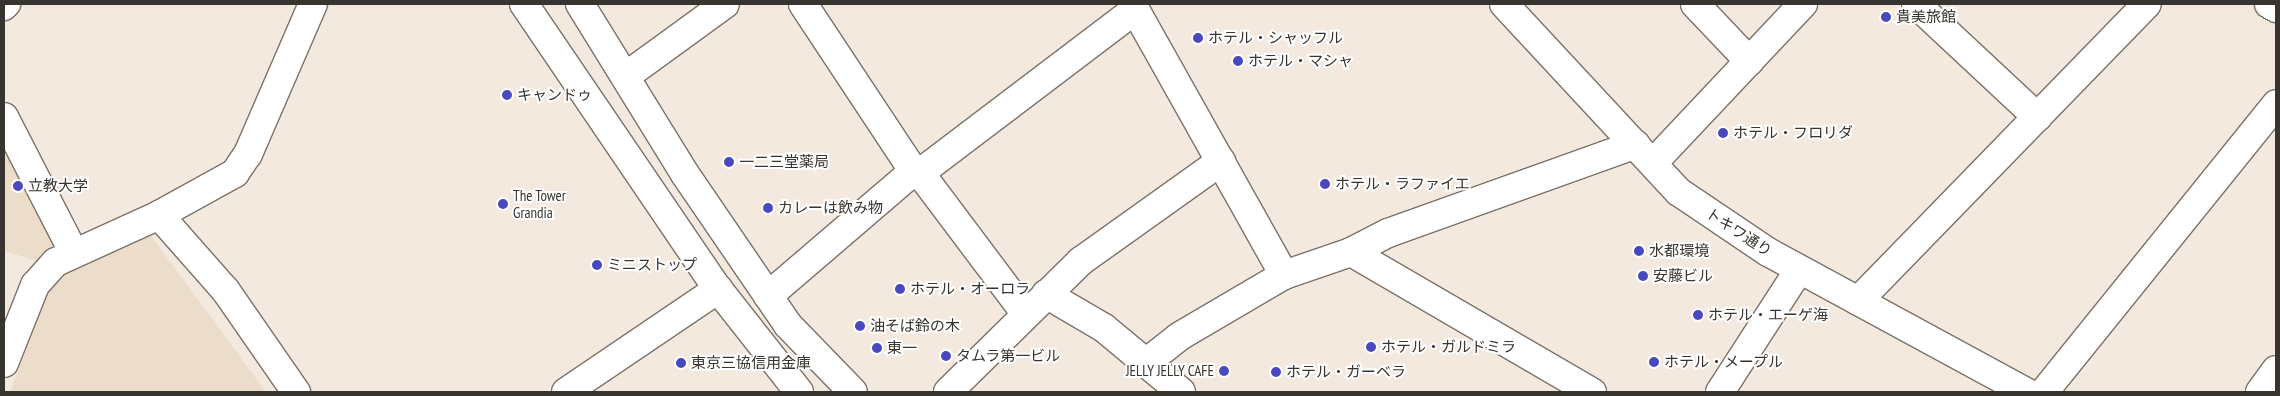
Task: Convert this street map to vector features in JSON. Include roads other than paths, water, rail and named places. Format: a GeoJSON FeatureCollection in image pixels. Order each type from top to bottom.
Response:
{"type":"FeatureCollection","features":[{"type":"Feature","properties":{"kind":"street"},"geometry":{"type":"LineString","coordinates":[[4,363],[35,285],[56,262],[73,251],[159,215],[235,173],[248,154],[313,4]]}},
{"type":"Feature","properties":{"kind":"street"},"geometry":{"type":"LineString","coordinates":[[524,4],[718,289],[799,392]]}},
{"type":"Feature","properties":{"kind":"street"},"geometry":{"type":"LineString","coordinates":[[580,4],[685,174],[788,325],[852,392]]}},
{"type":"Feature","properties":{"kind":"street"},"geometry":{"type":"LineString","coordinates":[[626,76],[725,4]]}},
{"type":"Feature","properties":{"kind":"street"},"geometry":{"type":"LineString","coordinates":[[803,4],[911,168],[920,173],[1025,313]]}},
{"type":"Feature","properties":{"kind":"street","name":"トキワ通り"},"geometry":{"type":"LineString","coordinates":[[1504,4],[1679,192],[1799,270],[2026,391]]}},
{"type":"Feature","properties":{"kind":"street"},"geometry":{"type":"LineString","coordinates":[[1694,4],[1749,61]]}},
{"type":"Feature","properties":{"kind":"street"},"geometry":{"type":"LineString","coordinates":[[1147,362],[1180,336],[1284,275],[1351,252],[1388,233],[1644,153],[1749,61],[1803,4]]}},
{"type":"Feature","properties":{"kind":"street"},"geometry":{"type":"LineString","coordinates":[[1916,4],[2037,117]]}},
{"type":"Feature","properties":{"kind":"street"},"geometry":{"type":"LineString","coordinates":[[1858,301],[2148,4]]}},
{"type":"Feature","properties":{"kind":"street"},"geometry":{"type":"LineString","coordinates":[[2269,4],[2276,8]]}},
{"type":"Feature","properties":{"kind":"street"},"geometry":{"type":"LineString","coordinates":[[768,296],[907,177],[920,173],[1134,7],[1284,275]]}},
{"type":"Feature","properties":{"kind":"street"},"geometry":{"type":"LineString","coordinates":[[2026,391],[2276,104]]}},
{"type":"Feature","properties":{"kind":"street"},"geometry":{"type":"LineString","coordinates":[[4,116],[73,251]]}},
{"type":"Feature","properties":{"kind":"street"},"geometry":{"type":"LineString","coordinates":[[948,392],[1025,313],[1081,261],[1221,161]]}},
{"type":"Feature","properties":{"kind":"street"},"geometry":{"type":"LineString","coordinates":[[159,215],[226,291],[296,392]]}},
{"type":"Feature","properties":{"kind":"street"},"geometry":{"type":"LineString","coordinates":[[1351,252],[1592,392]]}},
{"type":"Feature","properties":{"kind":"street"},"geometry":{"type":"LineString","coordinates":[[1720,392],[1799,270]]}},
{"type":"Feature","properties":{"kind":"street"},"geometry":{"type":"LineString","coordinates":[[566,392],[718,289]]}},
{"type":"Feature","properties":{"kind":"street"},"geometry":{"type":"LineString","coordinates":[[1046,294],[1104,328],[1181,392]]}},
{"type":"Feature","properties":{"kind":"street"},"geometry":{"type":"LineString","coordinates":[[2260,392],[2276,370]]}},
{"type":"Feature","properties":{"kind":"place","name":"貴美旅館"},"geometry":{"type":"Point","coordinates":[1886,17]}},
{"type":"Feature","properties":{"kind":"place","name":"ホテル・シャッフル"},"geometry":{"type":"Point","coordinates":[1198,38]}},
{"type":"Feature","properties":{"kind":"place","name":"ホテル・マシャ"},"geometry":{"type":"Point","coordinates":[1238,61]}},
{"type":"Feature","properties":{"kind":"place","name":"キャンドゥ"},"geometry":{"type":"Point","coordinates":[507,95]}},
{"type":"Feature","properties":{"kind":"place","name":"ホテル・フロリダ"},"geometry":{"type":"Point","coordinates":[1723,133]}},
{"type":"Feature","properties":{"kind":"place","name":"一二三堂薬局"},"geometry":{"type":"Point","coordinates":[729,162]}},
{"type":"Feature","properties":{"kind":"place","name":"ホテル・ラファイエ"},"geometry":{"type":"Point","coordinates":[1325,184]}},
{"type":"Feature","properties":{"kind":"place","name":"立教大学"},"geometry":{"type":"Point","coordinates":[18,186]}},
{"type":"Feature","properties":{"kind":"place","name":"The Tower Grandia"},"geometry":{"type":"Point","coordinates":[503,204]}},
{"type":"Feature","properties":{"kind":"place","name":"カレーは飲み物"},"geometry":{"type":"Point","coordinates":[768,208]}},
{"type":"Feature","properties":{"kind":"place","name":"水都環境"},"geometry":{"type":"Point","coordinates":[1639,251]}},
{"type":"Feature","properties":{"kind":"place","name":"ミニストップ"},"geometry":{"type":"Point","coordinates":[597,265]}},
{"type":"Feature","properties":{"kind":"place","name":"安藤ビル"},"geometry":{"type":"Point","coordinates":[1643,276]}},
{"type":"Feature","properties":{"kind":"place","name":"ホテル・オーロラ"},"geometry":{"type":"Point","coordinates":[900,289]}},
{"type":"Feature","properties":{"kind":"place","name":"ホテル・エーゲ海"},"geometry":{"type":"Point","coordinates":[1698,315]}},
{"type":"Feature","properties":{"kind":"place","name":"油そば鈴の木"},"geometry":{"type":"Point","coordinates":[860,326]}},
{"type":"Feature","properties":{"kind":"place","name":"ホテル・ガルドミラ"},"geometry":{"type":"Point","coordinates":[1371,347]}},
{"type":"Feature","properties":{"kind":"place","name":"東一"},"geometry":{"type":"Point","coordinates":[877,348]}},
{"type":"Feature","properties":{"kind":"place","name":"タムラ第一ビル"},"geometry":{"type":"Point","coordinates":[946,356]}},
{"type":"Feature","properties":{"kind":"place","name":"ホテル・メープル"},"geometry":{"type":"Point","coordinates":[1654,362]}},
{"type":"Feature","properties":{"kind":"place","name":"東京三協信用金庫"},"geometry":{"type":"Point","coordinates":[681,363]}},
{"type":"Feature","properties":{"kind":"place","name":"JELLY JELLY CAFE"},"geometry":{"type":"Point","coordinates":[1224,371]}},
{"type":"Feature","properties":{"kind":"place","name":"ホテル・ガーベラ"},"geometry":{"type":"Point","coordinates":[1276,372]}}]}
